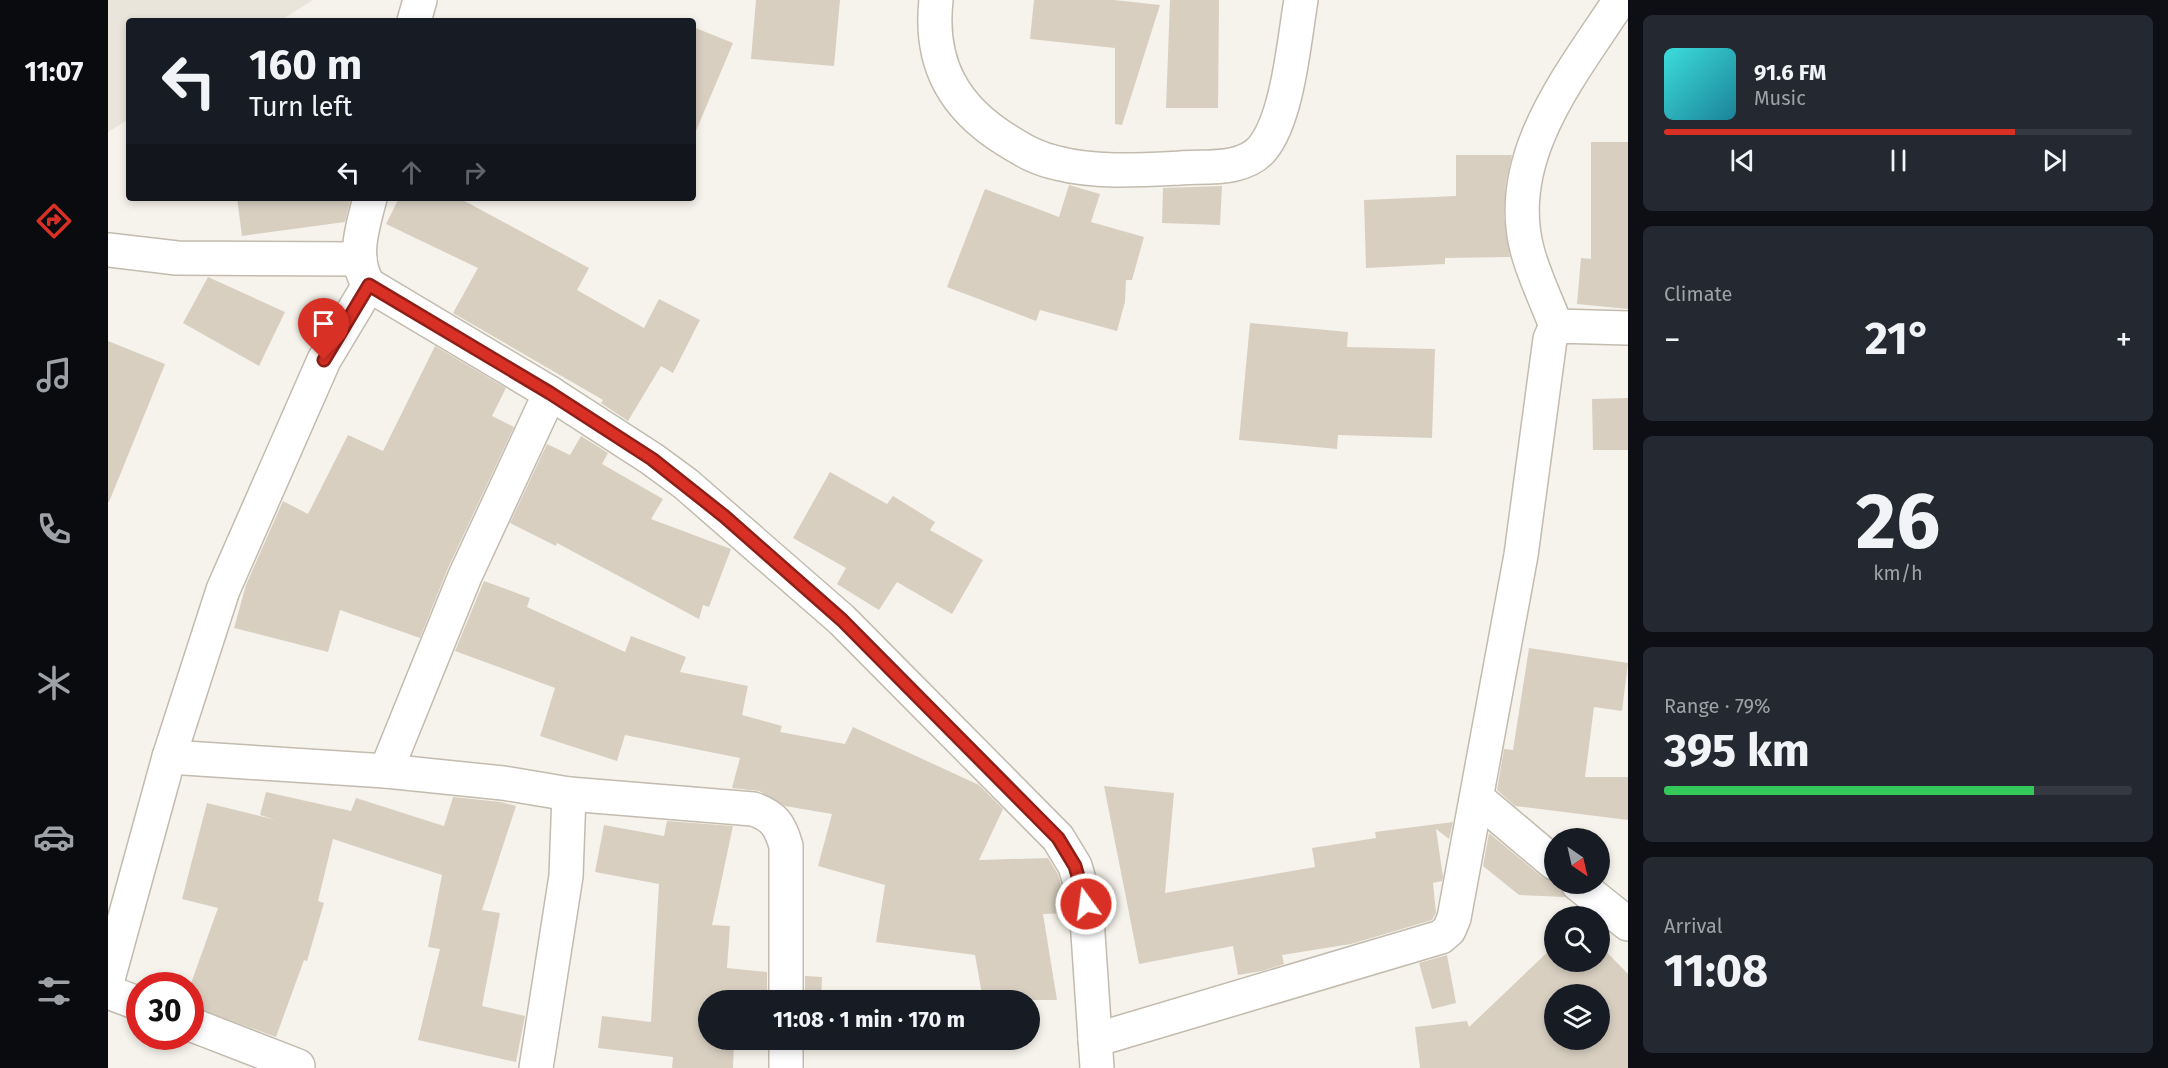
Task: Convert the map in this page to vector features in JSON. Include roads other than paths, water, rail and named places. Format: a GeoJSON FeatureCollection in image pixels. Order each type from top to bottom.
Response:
{"type":"FeatureCollection","features":[{"type":"Feature","properties":{"kind":"street"},"geometry":{"type":"LineString","coordinates":[[415,18],[420,0]]}},
{"type":"Feature","properties":{"kind":"street"},"geometry":{"type":"LineString","coordinates":[[936,0],[935,37],[945,73],[960,101],[986,127],[1043,160],[1074,167],[1141,170],[1236,164],[1261,150],[1278,119],[1301,0]]}},
{"type":"Feature","properties":{"kind":"street"},"geometry":{"type":"LineString","coordinates":[[108,250],[177,258],[364,272],[652,459],[686,484],[842,620],[1058,838],[1075,866],[1086,904],[1096,1054],[1441,937],[1449,930],[1454,918],[1477,798],[1497,671],[1521,555],[1547,351],[1556,326],[1528,253],[1523,225],[1524,181],[1533,149],[1550,111],[1620,0]]}},
{"type":"Feature","properties":{"kind":"street"},"geometry":{"type":"LineString","coordinates":[[108,979],[169,757],[223,590],[364,272],[370,201]]}},
{"type":"Feature","properties":{"kind":"street"},"geometry":{"type":"LineString","coordinates":[[1556,326],[1628,328]]}},
{"type":"Feature","properties":{"kind":"street"},"geometry":{"type":"LineString","coordinates":[[386,771],[465,576],[550,393]]}},
{"type":"Feature","properties":{"kind":"street"},"geometry":{"type":"LineString","coordinates":[[169,757],[386,771],[503,783],[569,794],[753,809],[774,818],[781,829],[786,846],[786,990]]}},
{"type":"Feature","properties":{"kind":"street"},"geometry":{"type":"LineString","coordinates":[[536,1068],[567,876],[569,794]]}},
{"type":"Feature","properties":{"kind":"street"},"geometry":{"type":"LineString","coordinates":[[1477,798],[1544,855]]}},
{"type":"Feature","properties":{"kind":"street"},"geometry":{"type":"LineString","coordinates":[[1590,894],[1628,924]]}},
{"type":"Feature","properties":{"kind":"street"},"geometry":{"type":"LineString","coordinates":[[108,992],[126,999]]}},
{"type":"Feature","properties":{"kind":"street"},"geometry":{"type":"LineString","coordinates":[[204,1029],[298,1066]]}},
{"type":"Feature","properties":{"kind":"street"},"geometry":{"type":"LineString","coordinates":[[786,1050],[786,1068]]}}]}
